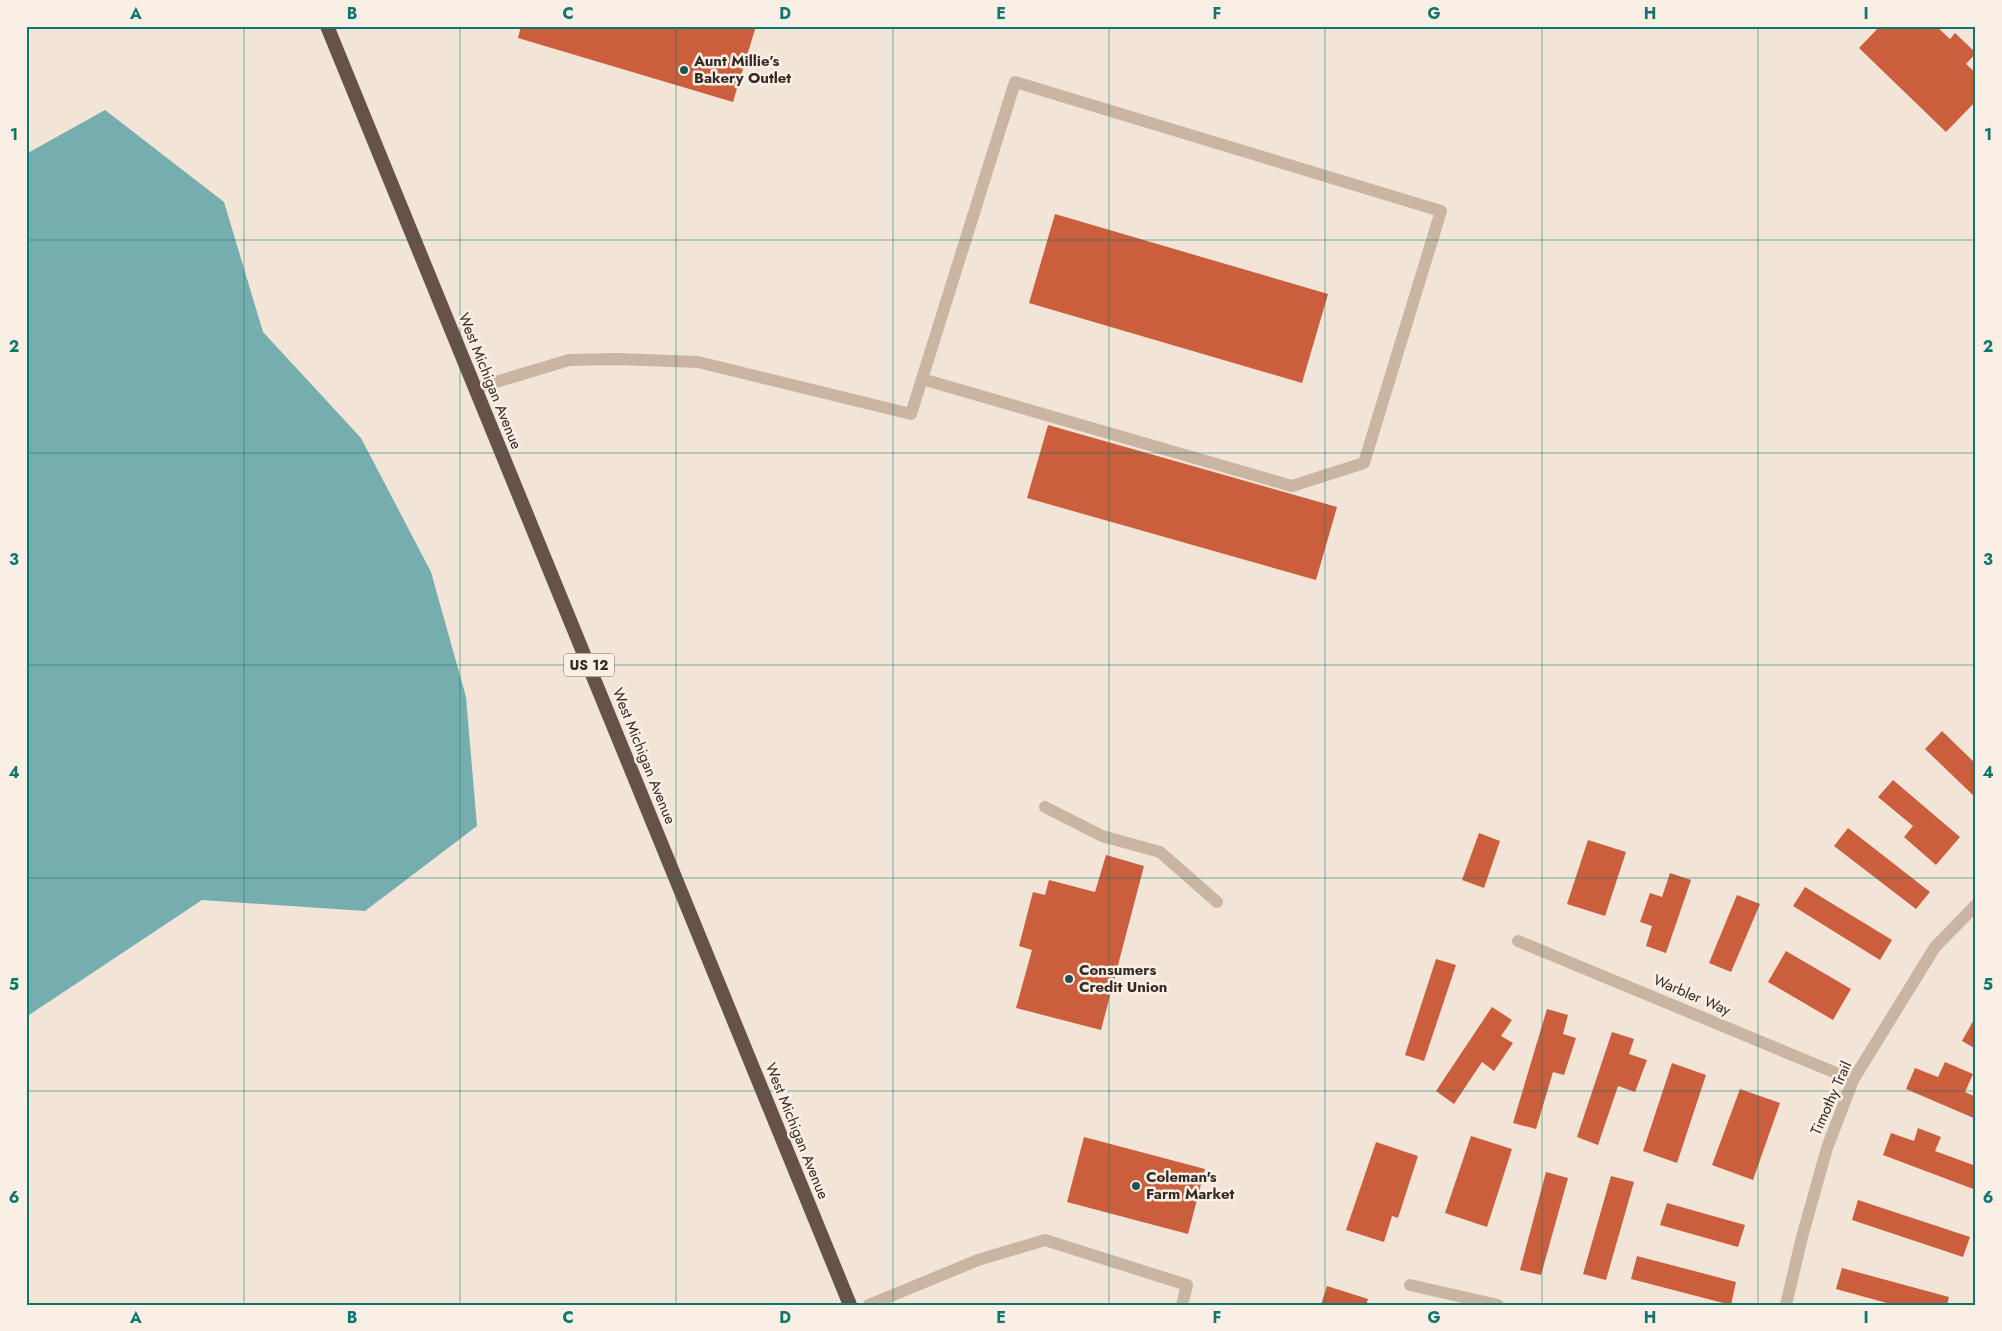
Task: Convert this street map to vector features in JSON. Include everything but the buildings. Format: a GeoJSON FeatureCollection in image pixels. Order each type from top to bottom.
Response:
{"type":"FeatureCollection","features":[{"type":"Feature","properties":{"kind":"highway","name":"West Michigan Avenue"},"geometry":{"type":"LineString","coordinates":[[327,26],[850,1305]]}},
{"type":"Feature","properties":{"kind":"street"},"geometry":{"type":"LineString","coordinates":[[476,388],[569,360],[618,359],[698,362],[911,414],[1015,82],[1441,210],[1364,463],[1292,486],[922,379]]}},
{"type":"Feature","properties":{"kind":"street"},"geometry":{"type":"LineString","coordinates":[[1044,807],[1102,836],[1160,852],[1217,902]]}},
{"type":"Feature","properties":{"kind":"street","name":"Timothy Trail"},"geometry":{"type":"LineString","coordinates":[[1786,1305],[1802,1237],[1827,1148],[1854,1080],[1935,947],[1976,905]]}},
{"type":"Feature","properties":{"kind":"street","name":"Warbler Way"},"geometry":{"type":"LineString","coordinates":[[1518,941],[1854,1080]]}},
{"type":"Feature","properties":{"kind":"street"},"geometry":{"type":"LineString","coordinates":[[869,1305],[978,1260],[1045,1240],[1187,1285],[1182,1305]]}},
{"type":"Feature","properties":{"kind":"street"},"geometry":{"type":"LineString","coordinates":[[1410,1285],[1498,1305]]}},
{"type":"Feature","properties":{"kind":"water"},"geometry":{"type":"Polygon","coordinates":[[[105,110],[224,202],[263,332],[361,438],[431,572],[466,697],[477,826],[365,911],[202,900],[26,1017],[26,154],[105,110]]]}},
{"type":"Feature","properties":{"kind":"place","name":"Aunt Millie’s Bakery Outlet"},"geometry":{"type":"Point","coordinates":[684,70]}},
{"type":"Feature","properties":{"kind":"place","name":"Consumers Credit Union"},"geometry":{"type":"Point","coordinates":[1069,979]}},
{"type":"Feature","properties":{"kind":"place","name":"Coleman's Farm Market"},"geometry":{"type":"Point","coordinates":[1136,1186]}}]}
